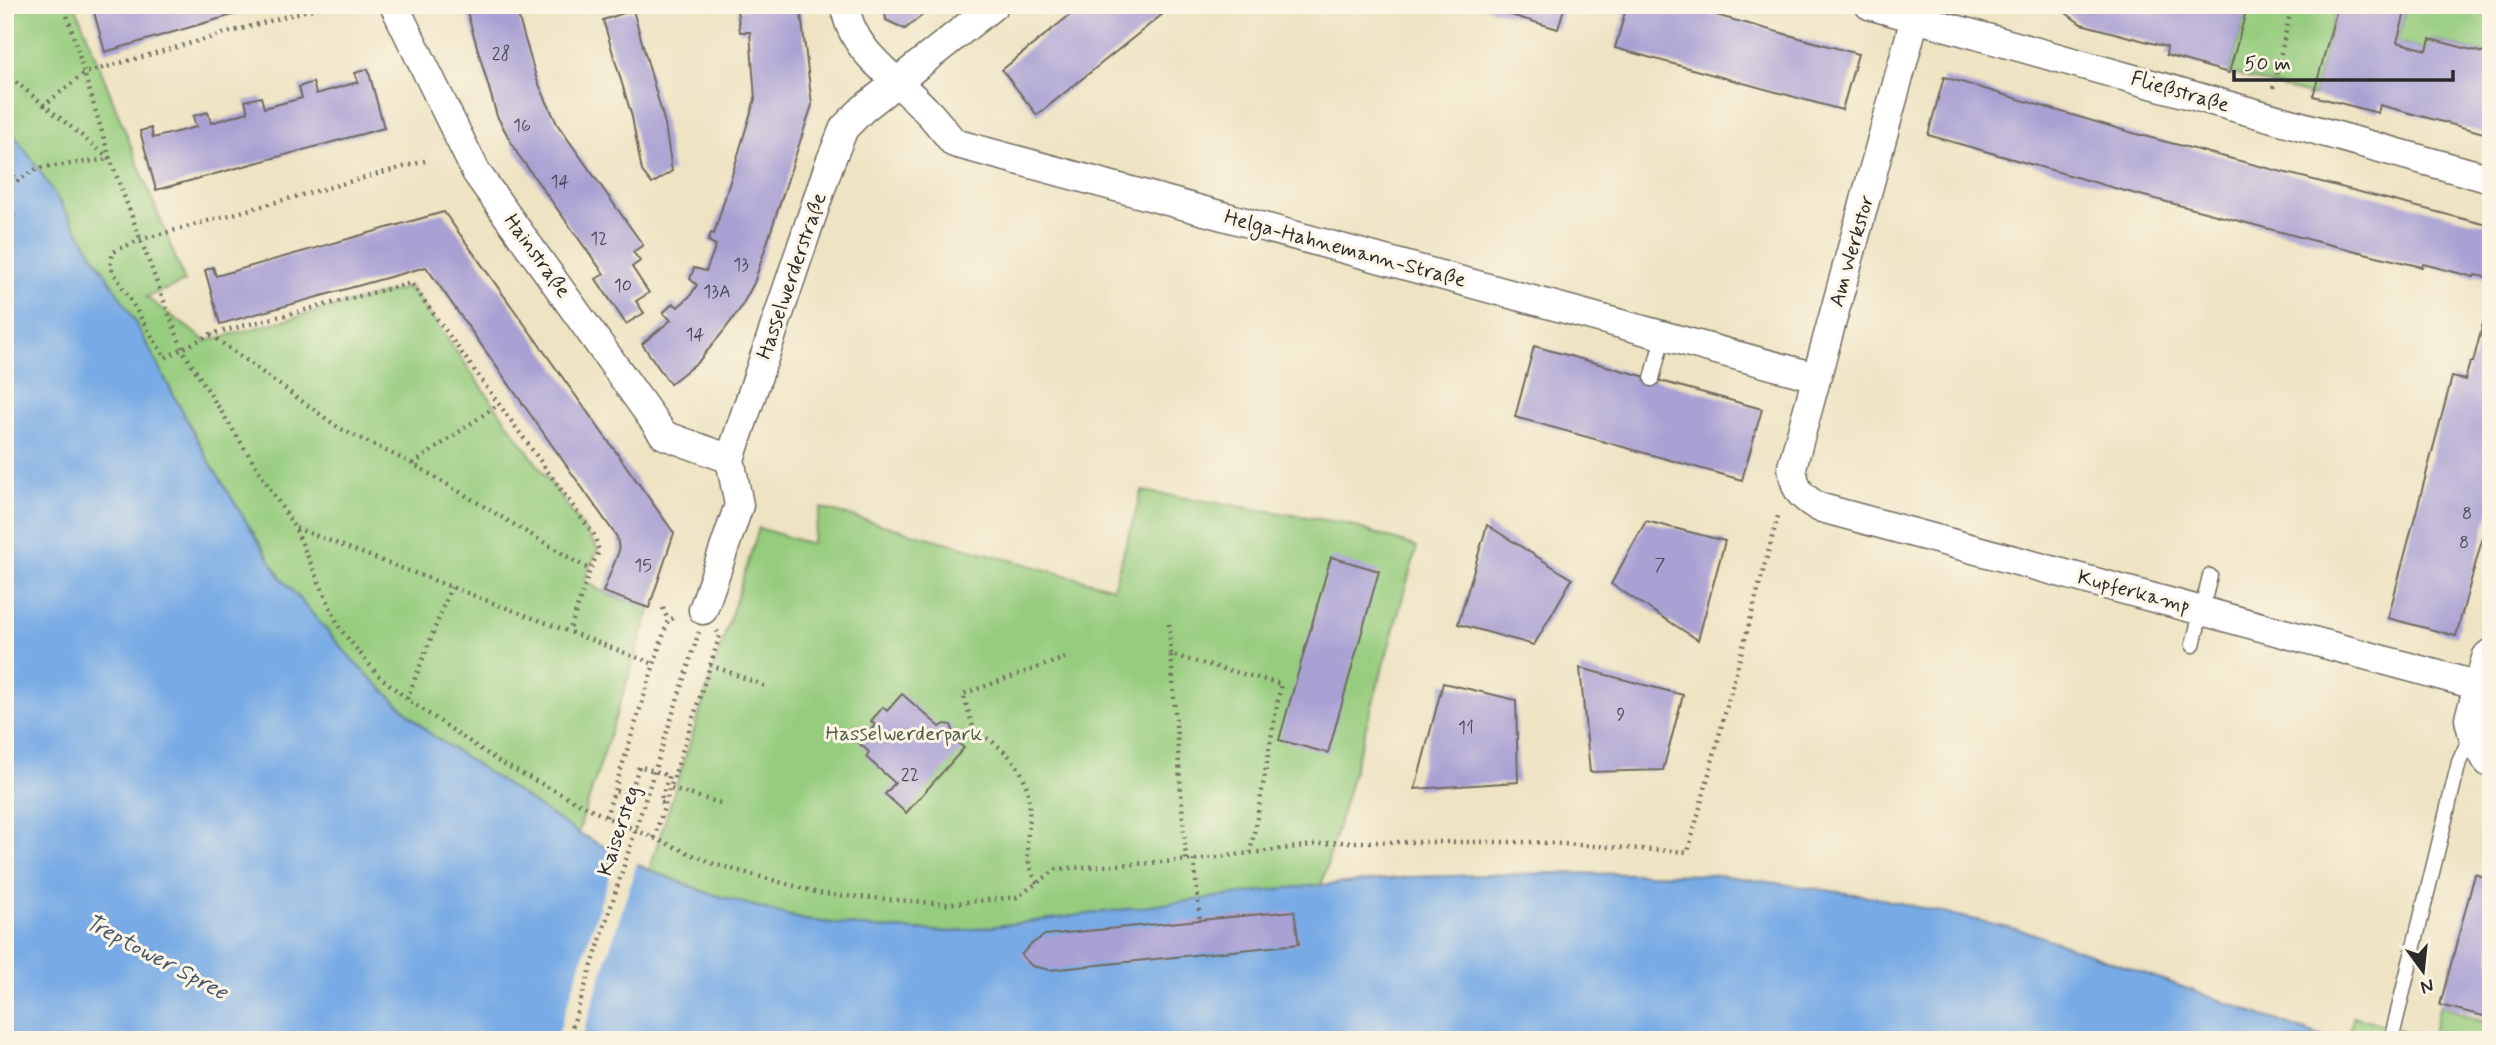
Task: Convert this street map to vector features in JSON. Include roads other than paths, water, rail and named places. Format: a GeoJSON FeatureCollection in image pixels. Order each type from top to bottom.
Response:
{"type":"FeatureCollection","features":[{"type":"Feature","properties":{"kind":"main road"},"geometry":{"type":"LineString","coordinates":[[2484,746],[2474,719],[2487,673]]}},
{"type":"Feature","properties":{"kind":"street","name":"Hainstraße"},"geometry":{"type":"LineString","coordinates":[[394,5],[476,172],[663,435],[730,458]]}},
{"type":"Feature","properties":{"kind":"street","name":"Helga-Hahnemann-Straße"},"geometry":{"type":"LineString","coordinates":[[845,5],[847,21],[874,62],[926,110],[954,143],[1816,377]]}},
{"type":"Feature","properties":{"kind":"street","name":"Hasselwerderstraße"},"geometry":{"type":"LineString","coordinates":[[701,621],[739,505],[730,458],[844,128],[863,108],[994,5]]}},
{"type":"Feature","properties":{"kind":"street","name":"Fließstraße"},"geometry":{"type":"LineString","coordinates":[[1869,5],[1929,16],[2265,116],[2491,179]]}},
{"type":"Feature","properties":{"kind":"street","name":"Am Werkstor"},"geometry":{"type":"LineString","coordinates":[[1794,483],[1792,467],[1816,377],[1929,16]]}},
{"type":"Feature","properties":{"kind":"street","name":"Kupferkamp"},"geometry":{"type":"LineString","coordinates":[[1794,483],[1801,496],[1818,507],[2202,610],[2487,673]]}},
{"type":"Feature","properties":{"kind":"lane"},"geometry":{"type":"LineString","coordinates":[[1652,379],[1663,336]]}},
{"type":"Feature","properties":{"kind":"lane"},"geometry":{"type":"LineString","coordinates":[[2193,645],[2210,576]]}},
{"type":"Feature","properties":{"kind":"lane"},"geometry":{"type":"LineString","coordinates":[[2394,1028],[2459,762],[2470,738],[2484,746]]}},
{"type":"Feature","properties":{"kind":"water","name":"Treptower Spree"},"geometry":{"type":"Polygon","coordinates":[[[5,122],[38,168],[129,311],[206,456],[281,578],[356,664],[429,733],[578,833],[649,870],[708,893],[804,920],[876,928],[951,932],[1287,888],[1412,877],[1554,873],[1719,875],[1868,896],[2026,931],[2331,1040],[5,1040],[5,122]]]}},
{"type":"Feature","properties":{"kind":"park label","name":"Hasselwerderpark"},"geometry":{"type":"Point","coordinates":[904,734]}}]}
